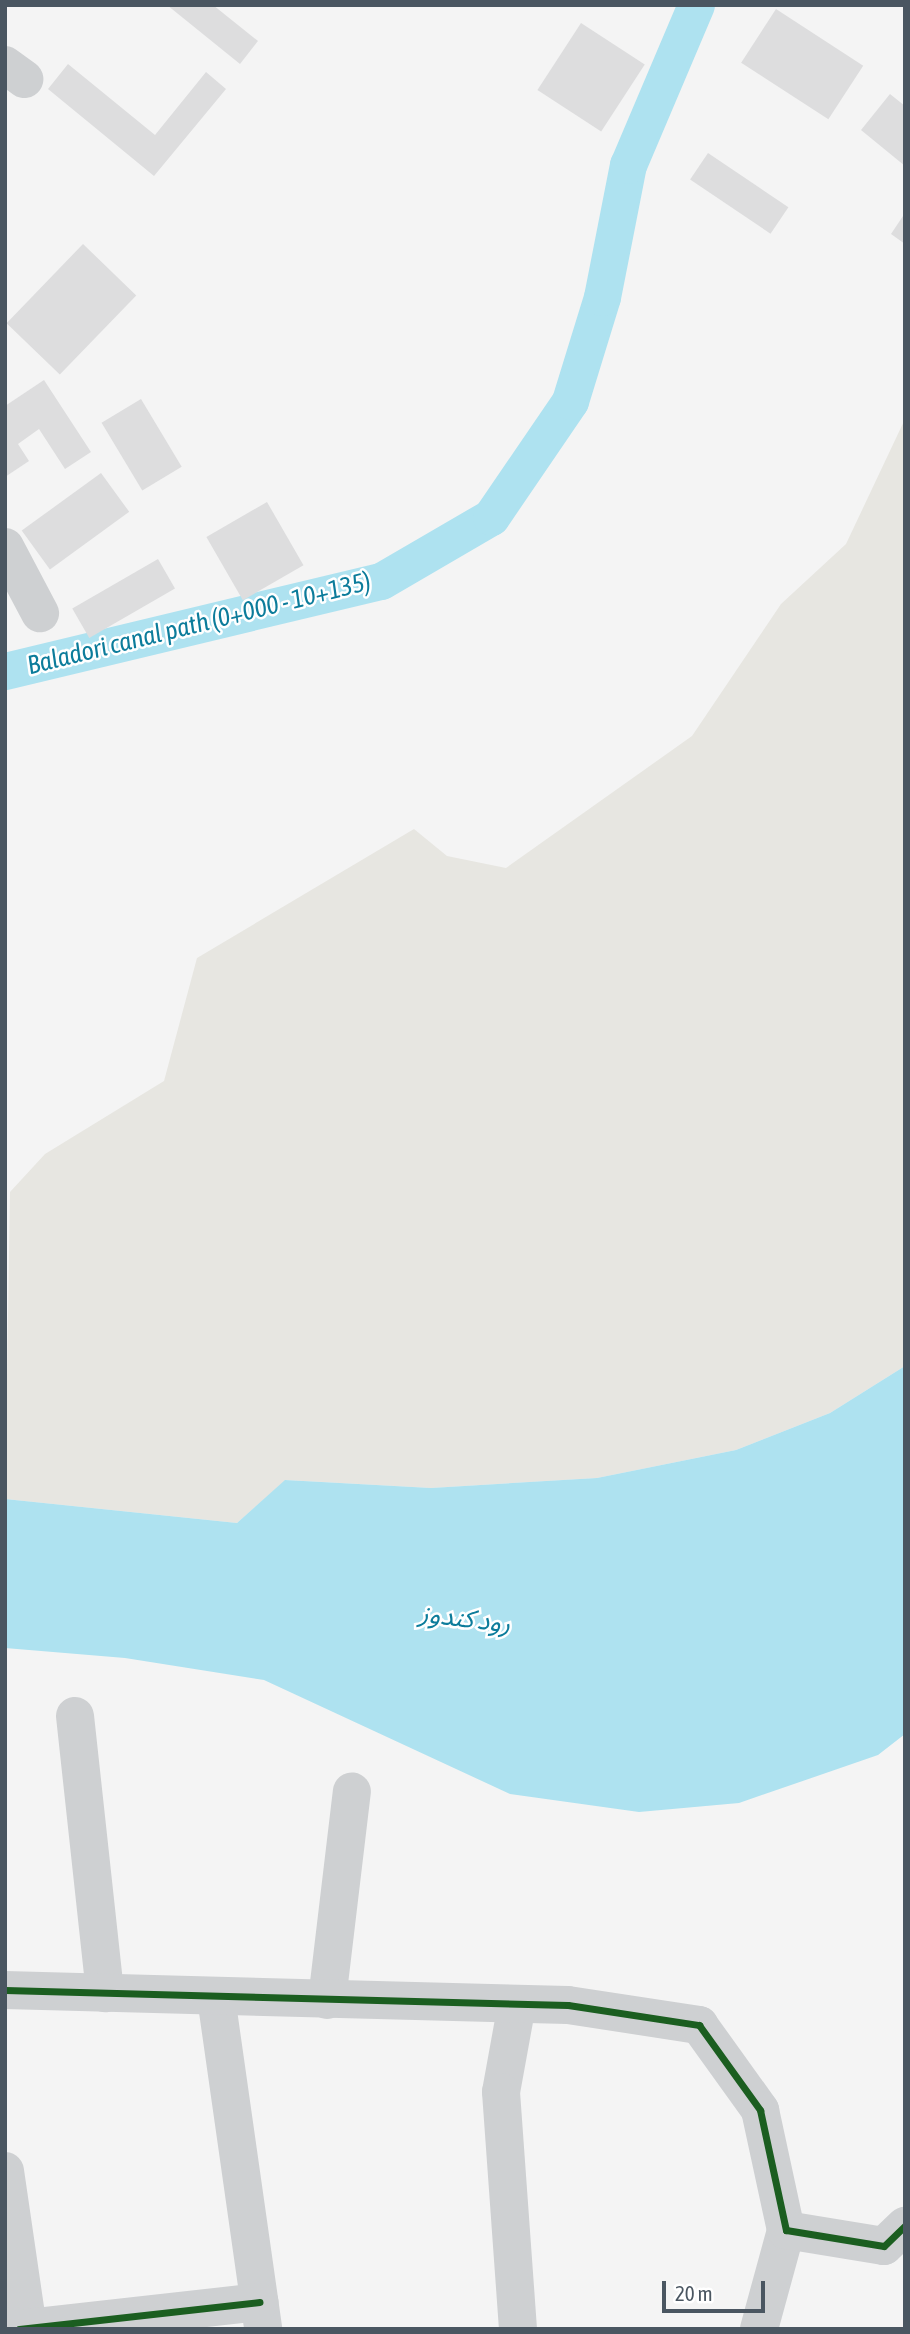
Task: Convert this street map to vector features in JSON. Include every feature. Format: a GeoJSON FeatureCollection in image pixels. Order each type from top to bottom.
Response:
{"type":"FeatureCollection","features":[{"type":"Feature","properties":{"kind":"street"},"geometry":{"type":"LineString","coordinates":[[5,547],[40,613]]}},
{"type":"Feature","properties":{"kind":"street"},"geometry":{"type":"LineString","coordinates":[[75,1716],[105,1993]]}},
{"type":"Feature","properties":{"kind":"street"},"geometry":{"type":"LineString","coordinates":[[327,2000],[352,1791]]}},
{"type":"Feature","properties":{"kind":"street"},"geometry":{"type":"LineString","coordinates":[[5,1990],[517,2004],[699,2025],[760,2110],[786,2230],[759,2329]]}},
{"type":"Feature","properties":{"kind":"street"},"geometry":{"type":"LineString","coordinates":[[5,2171],[25,2328],[261,2315],[216,1997]]}},
{"type":"Feature","properties":{"kind":"street"},"geometry":{"type":"LineString","coordinates":[[517,2004],[501,2092],[518,2329]]}},
{"type":"Feature","properties":{"kind":"street"},"geometry":{"type":"LineString","coordinates":[[786,2230],[898,2244]]}},
{"type":"Feature","properties":{"kind":"sand"},"geometry":{"type":"Polygon","coordinates":[[[905,419],[905,1366],[830,1413],[736,1450],[597,1478],[431,1488],[286,1480],[237,1523],[5,1499],[10,1192],[45,1154],[164,1081],[197,958],[414,829],[447,856],[506,868],[692,736],[781,604],[846,544],[905,419]]]}},
{"type":"Feature","properties":{"kind":"water","name":"رود کندوز"},"geometry":{"type":"Polygon","coordinates":[[[905,1366],[905,1734],[878,1755],[739,1803],[639,1812],[510,1794],[264,1680],[125,1658],[5,1648],[5,1499],[237,1523],[285,1480],[431,1488],[597,1478],[736,1450],[830,1413],[905,1366]]]}},
{"type":"Feature","properties":{"kind":"building"},"geometry":{"type":"Polygon","coordinates":[[[167,5],[213,5],[258,41],[240,64],[167,5]]]}},
{"type":"Feature","properties":{"kind":"building"},"geometry":{"type":"Polygon","coordinates":[[[776,9],[863,66],[828,119],[741,63],[776,9]]]}},
{"type":"Feature","properties":{"kind":"building"},"geometry":{"type":"Polygon","coordinates":[[[581,23],[645,64],[601,131],[537,90],[581,23]]]}},
{"type":"Feature","properties":{"kind":"building"},"geometry":{"type":"Polygon","coordinates":[[[68,64],[155,135],[206,72],[226,89],[154,176],[48,89],[68,64]]]}},
{"type":"Feature","properties":{"kind":"building"},"geometry":{"type":"Polygon","coordinates":[[[890,94],[905,106],[905,166],[861,130],[890,94]]]}},
{"type":"Feature","properties":{"kind":"building"},"geometry":{"type":"Polygon","coordinates":[[[708,153],[788,207],[771,234],[690,180],[708,153]]]}},
{"type":"Feature","properties":{"kind":"building"},"geometry":{"type":"Polygon","coordinates":[[[905,213],[905,244],[891,234],[905,213]]]}},
{"type":"Feature","properties":{"kind":"building"},"geometry":{"type":"Polygon","coordinates":[[[83,244],[136,295],[60,375],[7,323],[83,244]]]}},
{"type":"Feature","properties":{"kind":"building"},"geometry":{"type":"Polygon","coordinates":[[[44,380],[91,452],[65,469],[39,429],[18,444],[29,461],[5,477],[5,406],[44,380]]]}},
{"type":"Feature","properties":{"kind":"building"},"geometry":{"type":"Polygon","coordinates":[[[141,399],[182,467],[142,490],[102,423],[141,399]]]}},
{"type":"Feature","properties":{"kind":"building"},"geometry":{"type":"Polygon","coordinates":[[[101,473],[129,512],[50,569],[22,531],[101,473]]]}},
{"type":"Feature","properties":{"kind":"building"},"geometry":{"type":"Polygon","coordinates":[[[267,502],[304,565],[243,600],[206,537],[267,502]]]}},
{"type":"Feature","properties":{"kind":"building"},"geometry":{"type":"Polygon","coordinates":[[[158,559],[175,588],[89,638],[72,608],[158,559]]]}},
{"type":"Feature","properties":{"kind":"waterway","name":"Baladori canal path (0+000 - 10+135)"},"geometry":{"type":"LineString","coordinates":[[5,671],[381,581],[491,517],[570,401],[602,297],[628,165],[696,5]]}},
{"type":"Feature","properties":{"kind":"cycle path"},"geometry":{"type":"LineString","coordinates":[[5,1990],[568,2005],[699,2025],[760,2110],[786,2230],[884,2246],[905,2226]]}},
{"type":"Feature","properties":{"kind":"cycle path"},"geometry":{"type":"LineString","coordinates":[[19,2329],[259,2302]]}}]}
